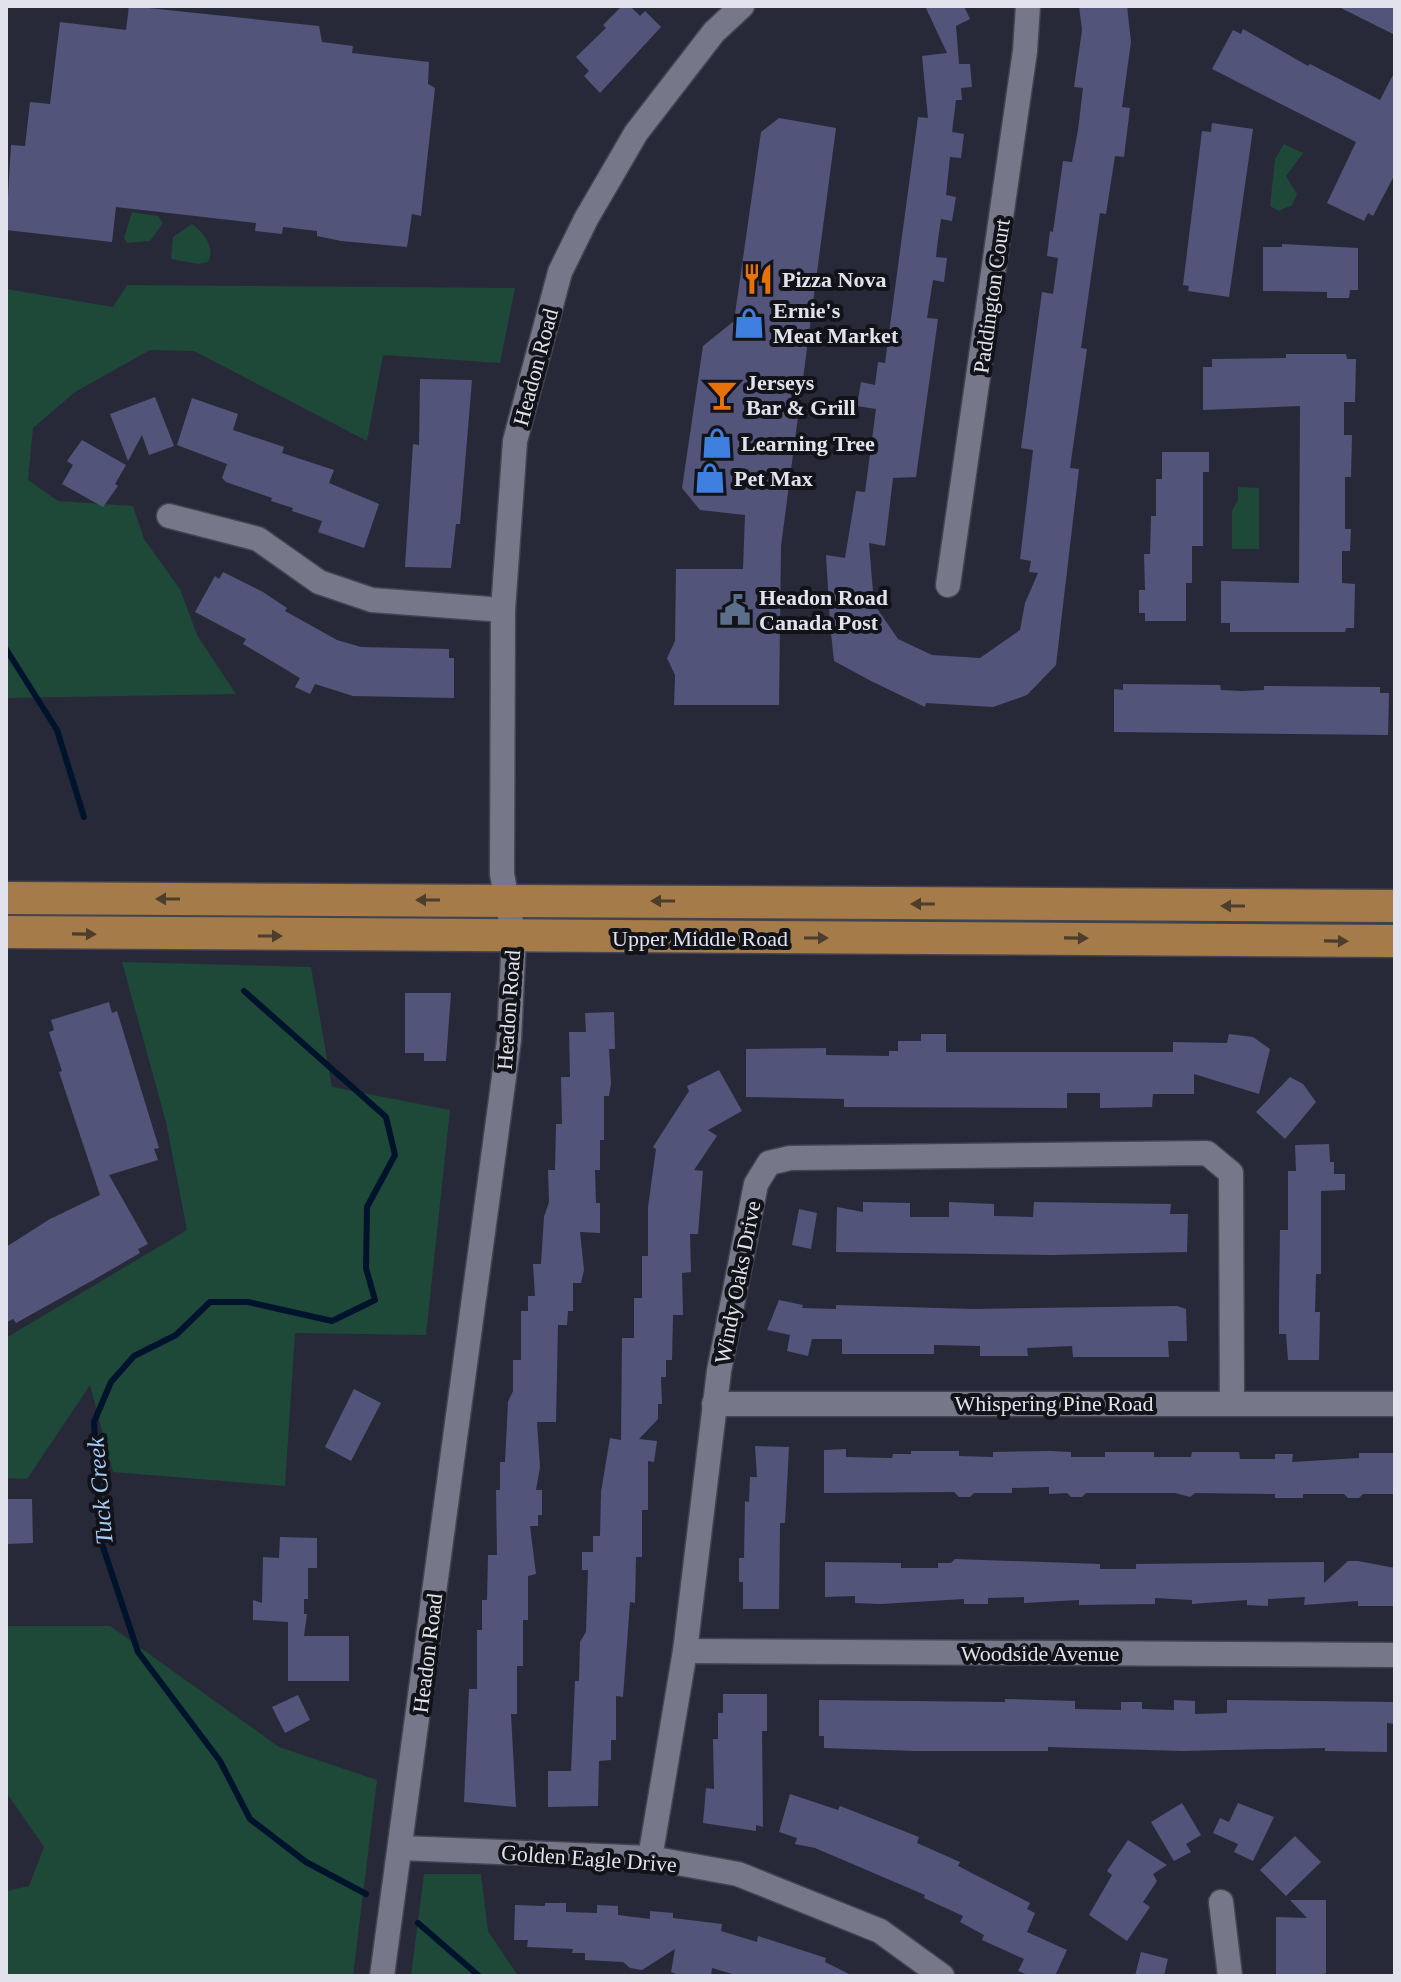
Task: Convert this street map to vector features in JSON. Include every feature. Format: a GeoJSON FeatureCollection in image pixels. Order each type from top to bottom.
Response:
{"type":"FeatureCollection","features":[{"type":"Feature","properties":{"kind":"main road","name":"Upper Middle Road"},"geometry":{"type":"LineString","coordinates":[[6,898],[1395,906]]}},
{"type":"Feature","properties":{"kind":"main road","name":"Upper Middle Road"},"geometry":{"type":"LineString","coordinates":[[6,932],[514,938],[1395,941]]}},
{"type":"Feature","properties":{"kind":"street","name":"Paddington Court"},"geometry":{"type":"LineString","coordinates":[[948,585],[1025,51],[1028,6]]}},
{"type":"Feature","properties":{"kind":"street","name":"Headon Road"},"geometry":{"type":"LineString","coordinates":[[382,1976],[509,1040],[514,938],[502,874],[503,610],[515,441],[560,272],[636,133],[729,10]]}},
{"type":"Feature","properties":{"kind":"street"},"geometry":{"type":"LineString","coordinates":[[169,516],[258,539],[319,582],[372,600],[503,610]]}},
{"type":"Feature","properties":{"kind":"street","name":"Windy Oaks Drive"},"geometry":{"type":"LineString","coordinates":[[650,1858],[685,1651],[714,1404],[756,1184],[769,1163],[790,1158],[1207,1153],[1231,1173],[1232,1402]]}},
{"type":"Feature","properties":{"kind":"street","name":"Whispering Pine Road"},"geometry":{"type":"LineString","coordinates":[[714,1404],[1395,1404]]}},
{"type":"Feature","properties":{"kind":"street","name":"Woodside Avenue"},"geometry":{"type":"LineString","coordinates":[[685,1651],[1395,1655]]}},
{"type":"Feature","properties":{"kind":"street","name":"Golden Eagle Drive"},"geometry":{"type":"LineString","coordinates":[[401,1848],[650,1858],[738,1874],[812,1901],[880,1931],[942,1976]]}},
{"type":"Feature","properties":{"kind":"street"},"geometry":{"type":"LineString","coordinates":[[1221,1902],[1230,1976]]}},
{"type":"Feature","properties":{"kind":"green space"},"geometry":{"type":"Polygon","coordinates":[[[1284,144],[1303,153],[1286,176],[1297,194],[1292,205],[1279,211],[1270,206],[1275,159],[1284,144]]]}},
{"type":"Feature","properties":{"kind":"green space"},"geometry":{"type":"Polygon","coordinates":[[[132,212],[158,216],[163,223],[150,241],[127,243],[124,238],[132,212]]]}},
{"type":"Feature","properties":{"kind":"green space"},"geometry":{"type":"Polygon","coordinates":[[[192,224],[208,241],[211,251],[208,262],[199,264],[171,259],[173,237],[192,224]]]}},
{"type":"Feature","properties":{"kind":"green space"},"geometry":{"type":"Polygon","coordinates":[[[127,285],[515,288],[500,363],[383,355],[367,441],[194,351],[150,350],[75,392],[33,428],[28,480],[58,501],[133,506],[144,539],[180,589],[197,635],[236,694],[6,698],[6,289],[113,307],[127,285]]]}},
{"type":"Feature","properties":{"kind":"green space"},"geometry":{"type":"Polygon","coordinates":[[[1238,487],[1259,488],[1259,549],[1232,549],[1232,511],[1238,500],[1238,487]]]}},
{"type":"Feature","properties":{"kind":"green space"},"geometry":{"type":"Polygon","coordinates":[[[122,962],[311,967],[332,1087],[450,1110],[426,1335],[295,1333],[285,1486],[113,1472],[90,1385],[27,1479],[6,1478],[6,1338],[187,1230],[166,1122],[122,962]]]}},
{"type":"Feature","properties":{"kind":"green space"},"geometry":{"type":"Polygon","coordinates":[[[6,1626],[110,1626],[279,1747],[377,1780],[353,1976],[6,1976],[6,1891],[29,1886],[44,1847],[6,1792],[6,1626]]]}},
{"type":"Feature","properties":{"kind":"green space"},"geometry":{"type":"Polygon","coordinates":[[[424,1874],[481,1874],[488,1931],[518,1976],[411,1976],[424,1874]]]}},
{"type":"Feature","properties":{"kind":"building"},"geometry":{"type":"Polygon","coordinates":[[[129,6],[319,26],[322,42],[353,46],[352,53],[429,62],[428,84],[435,88],[421,216],[412,214],[407,247],[341,241],[317,236],[317,231],[283,227],[282,234],[255,231],[256,223],[116,207],[112,242],[6,230],[11,145],[25,146],[30,102],[50,104],[60,22],[126,30],[129,6]]]}},
{"type":"Feature","properties":{"kind":"building"},"geometry":{"type":"Polygon","coordinates":[[[622,6],[630,6],[640,16],[645,11],[661,27],[600,93],[584,76],[589,71],[576,57],[606,28],[603,25],[622,6]]]}},
{"type":"Feature","properties":{"kind":"building"},"geometry":{"type":"Polygon","coordinates":[[[925,6],[964,6],[970,19],[956,26],[959,64],[970,64],[972,87],[961,88],[962,100],[956,100],[952,132],[964,134],[961,158],[950,157],[946,195],[956,197],[952,221],[941,219],[938,239],[936,257],[947,258],[944,282],[933,280],[927,318],[938,319],[916,477],[893,478],[885,546],[869,543],[874,604],[898,639],[932,655],[980,658],[1020,630],[1025,603],[1038,573],[1029,572],[1031,561],[1020,559],[1033,450],[1021,448],[1042,292],[1053,294],[1058,258],[1047,256],[1050,231],[1053,232],[1063,161],[1072,162],[1078,130],[1083,88],[1074,87],[1082,30],[1079,6],[1127,6],[1131,42],[1122,107],[1130,108],[1124,157],[1115,156],[1106,214],[1100,213],[1081,348],[1087,349],[1070,468],[1079,469],[1056,665],[1027,695],[993,707],[926,703],[925,707],[871,681],[834,661],[830,624],[826,555],[845,558],[856,491],[865,492],[876,409],[857,406],[861,382],[875,385],[878,362],[885,363],[918,117],[928,118],[922,56],[947,53],[925,6]]]}},
{"type":"Feature","properties":{"kind":"building"},"geometry":{"type":"Polygon","coordinates":[[[1337,6],[1395,6],[1395,35],[1337,6]]]}},
{"type":"Feature","properties":{"kind":"building"},"geometry":{"type":"Polygon","coordinates":[[[1243,29],[1308,66],[1310,64],[1380,100],[1395,71],[1395,174],[1373,216],[1368,213],[1364,221],[1327,203],[1356,142],[1212,69],[1233,30],[1241,34],[1243,29]]]}},
{"type":"Feature","properties":{"kind":"building"},"geometry":{"type":"Polygon","coordinates":[[[779,118],[836,128],[781,546],[779,705],[674,705],[675,675],[667,658],[675,641],[676,569],[743,569],[745,515],[700,510],[682,488],[703,346],[734,321],[761,132],[779,118]]]}},
{"type":"Feature","properties":{"kind":"building"},"geometry":{"type":"Polygon","coordinates":[[[1212,123],[1253,129],[1229,297],[1188,291],[1189,286],[1183,285],[1202,131],[1211,132],[1212,123]]]}},
{"type":"Feature","properties":{"kind":"building"},"geometry":{"type":"Polygon","coordinates":[[[1282,244],[1358,248],[1358,290],[1350,290],[1349,298],[1327,298],[1327,292],[1263,291],[1263,247],[1282,247],[1282,244]]]}},
{"type":"Feature","properties":{"kind":"building"},"geometry":{"type":"Polygon","coordinates":[[[1286,354],[1346,354],[1347,359],[1356,359],[1355,402],[1344,402],[1344,435],[1352,435],[1351,477],[1345,477],[1345,529],[1351,529],[1350,551],[1342,551],[1342,583],[1355,584],[1354,628],[1346,628],[1345,632],[1230,632],[1230,623],[1221,623],[1221,581],[1299,583],[1300,406],[1203,410],[1203,367],[1212,367],[1212,359],[1286,358],[1286,354]]]}},
{"type":"Feature","properties":{"kind":"building"},"geometry":{"type":"Polygon","coordinates":[[[420,379],[472,380],[460,524],[456,524],[451,568],[405,567],[413,444],[419,445],[420,379]]]}},
{"type":"Feature","properties":{"kind":"building"},"geometry":{"type":"Polygon","coordinates":[[[155,397],[174,446],[149,455],[142,435],[128,461],[110,414],[155,397]]]}},
{"type":"Feature","properties":{"kind":"building"},"geometry":{"type":"Polygon","coordinates":[[[192,398],[238,414],[233,430],[284,447],[282,453],[334,470],[329,483],[379,504],[364,548],[318,532],[322,521],[292,511],[293,508],[271,501],[272,498],[226,482],[222,478],[227,464],[177,445],[192,398]]]}},
{"type":"Feature","properties":{"kind":"building"},"geometry":{"type":"Polygon","coordinates":[[[82,440],[126,465],[115,484],[118,486],[103,507],[62,484],[73,465],[67,461],[82,440]]]}},
{"type":"Feature","properties":{"kind":"building"},"geometry":{"type":"Polygon","coordinates":[[[1162,452],[1209,452],[1209,472],[1203,472],[1203,546],[1192,546],[1192,583],[1186,583],[1186,621],[1145,621],[1145,613],[1139,613],[1139,590],[1145,590],[1144,554],[1150,554],[1151,516],[1156,516],[1156,479],[1162,479],[1162,452]]]}},
{"type":"Feature","properties":{"kind":"building"},"geometry":{"type":"Polygon","coordinates":[[[223,572],[263,592],[287,608],[285,611],[337,640],[361,647],[449,649],[449,658],[454,658],[454,698],[353,696],[315,684],[310,694],[295,687],[300,678],[243,644],[246,639],[195,612],[215,576],[219,579],[223,572]]]}},
{"type":"Feature","properties":{"kind":"building"},"geometry":{"type":"Polygon","coordinates":[[[1123,684],[1220,685],[1221,690],[1242,691],[1264,690],[1264,686],[1380,687],[1380,693],[1389,693],[1388,735],[1114,732],[1114,689],[1123,690],[1123,684]]]}},
{"type":"Feature","properties":{"kind":"building"},"geometry":{"type":"Polygon","coordinates":[[[405,993],[451,993],[446,1061],[424,1061],[424,1053],[405,1053],[405,993]]]}},
{"type":"Feature","properties":{"kind":"building"},"geometry":{"type":"Polygon","coordinates":[[[109,1002],[112,1013],[117,1011],[159,1148],[154,1149],[158,1160],[109,1175],[148,1244],[138,1249],[140,1253],[16,1323],[13,1319],[6,1323],[6,1247],[50,1219],[100,1195],[59,1072],[62,1071],[49,1032],[54,1030],[51,1020],[109,1002]]]}},
{"type":"Feature","properties":{"kind":"building"},"geometry":{"type":"Polygon","coordinates":[[[614,1012],[615,1049],[609,1049],[611,1083],[609,1096],[604,1096],[600,1170],[595,1170],[600,1233],[580,1232],[584,1270],[581,1283],[573,1283],[573,1311],[568,1311],[567,1325],[558,1325],[556,1422],[537,1422],[540,1467],[536,1490],[542,1490],[542,1515],[538,1515],[538,1526],[530,1526],[536,1574],[528,1576],[528,1620],[523,1620],[523,1666],[517,1666],[517,1714],[511,1714],[516,1807],[464,1802],[469,1689],[477,1689],[477,1630],[482,1630],[482,1600],[487,1600],[488,1555],[497,1555],[496,1490],[500,1490],[500,1462],[505,1462],[508,1402],[513,1391],[513,1360],[521,1360],[521,1311],[528,1311],[528,1296],[535,1296],[533,1264],[541,1264],[544,1217],[549,1202],[548,1170],[555,1170],[556,1124],[562,1124],[561,1077],[570,1077],[569,1032],[586,1032],[585,1013],[614,1012]]]}},
{"type":"Feature","properties":{"kind":"building"},"geometry":{"type":"Polygon","coordinates":[[[921,1034],[946,1034],[946,1052],[1173,1052],[1173,1042],[1227,1043],[1229,1034],[1253,1037],[1270,1049],[1259,1094],[1194,1074],[1194,1094],[1153,1094],[1152,1107],[1100,1108],[1100,1093],[1067,1093],[1067,1108],[844,1107],[844,1099],[746,1097],[746,1049],[826,1048],[826,1055],[889,1056],[889,1051],[898,1051],[898,1041],[921,1041],[921,1034]]]}},
{"type":"Feature","properties":{"kind":"building"},"geometry":{"type":"Polygon","coordinates":[[[719,1070],[742,1111],[708,1130],[717,1136],[694,1170],[703,1171],[698,1234],[690,1234],[691,1272],[682,1273],[683,1315],[673,1315],[672,1360],[666,1360],[666,1377],[661,1377],[662,1404],[658,1404],[658,1419],[639,1439],[657,1441],[654,1462],[648,1461],[648,1510],[642,1510],[642,1557],[636,1557],[635,1603],[630,1602],[623,1697],[616,1696],[616,1740],[611,1740],[611,1760],[599,1761],[598,1806],[548,1807],[548,1771],[571,1771],[575,1681],[579,1681],[580,1642],[586,1632],[588,1570],[582,1570],[582,1552],[593,1552],[593,1536],[600,1536],[601,1492],[610,1438],[621,1440],[622,1338],[634,1338],[634,1298],[642,1298],[642,1256],[648,1256],[648,1207],[656,1149],[653,1147],[689,1091],[687,1086],[719,1070]]]}},
{"type":"Feature","properties":{"kind":"building"},"geometry":{"type":"Polygon","coordinates":[[[1290,1077],[1303,1084],[1316,1102],[1285,1139],[1256,1112],[1290,1077]]]}},
{"type":"Feature","properties":{"kind":"building"},"geometry":{"type":"Polygon","coordinates":[[[1329,1144],[1334,1174],[1345,1174],[1345,1190],[1321,1191],[1321,1274],[1316,1274],[1315,1312],[1320,1312],[1319,1360],[1288,1360],[1286,1334],[1279,1334],[1279,1304],[1280,1230],[1288,1230],[1288,1171],[1296,1171],[1295,1145],[1329,1144]]]}},
{"type":"Feature","properties":{"kind":"building"},"geometry":{"type":"Polygon","coordinates":[[[863,1202],[910,1203],[910,1217],[949,1217],[949,1202],[994,1204],[994,1216],[1033,1217],[1034,1202],[1171,1204],[1170,1214],[1188,1214],[1187,1252],[1052,1255],[836,1252],[837,1207],[863,1212],[863,1202]]]}},
{"type":"Feature","properties":{"kind":"building"},"geometry":{"type":"Polygon","coordinates":[[[799,1209],[817,1213],[811,1249],[792,1245],[799,1209]]]}},
{"type":"Feature","properties":{"kind":"building"},"geometry":{"type":"Polygon","coordinates":[[[779,1300],[803,1305],[802,1308],[836,1309],[836,1305],[973,1309],[1177,1306],[1186,1309],[1187,1341],[1168,1341],[1169,1357],[1073,1357],[1072,1346],[1027,1348],[1028,1356],[980,1356],[980,1346],[934,1345],[934,1354],[842,1354],[842,1339],[812,1339],[808,1356],[787,1351],[790,1335],[767,1330],[779,1300]]]}},
{"type":"Feature","properties":{"kind":"building"},"geometry":{"type":"Polygon","coordinates":[[[354,1389],[381,1403],[351,1461],[325,1447],[354,1389]]]}},
{"type":"Feature","properties":{"kind":"building"},"geometry":{"type":"Polygon","coordinates":[[[755,1446],[789,1447],[785,1523],[780,1523],[779,1609],[743,1609],[743,1582],[739,1582],[739,1558],[744,1558],[745,1501],[749,1502],[750,1477],[757,1477],[755,1446]]]}},
{"type":"Feature","properties":{"kind":"building"},"geometry":{"type":"Polygon","coordinates":[[[846,1449],[846,1457],[892,1458],[893,1454],[911,1454],[911,1451],[959,1451],[959,1456],[993,1457],[993,1452],[1050,1451],[1071,1452],[1071,1457],[1105,1457],[1105,1452],[1154,1452],[1154,1457],[1191,1457],[1192,1452],[1239,1452],[1240,1459],[1275,1459],[1275,1454],[1293,1454],[1292,1462],[1359,1458],[1359,1453],[1395,1453],[1395,1494],[1363,1494],[1359,1498],[1348,1498],[1344,1494],[1303,1494],[1303,1498],[1275,1498],[1275,1494],[1195,1493],[1190,1497],[1175,1493],[1086,1493],[1082,1497],[1071,1497],[1067,1493],[1049,1494],[1049,1487],[1012,1488],[1012,1493],[974,1493],[970,1497],[959,1497],[954,1492],[824,1493],[824,1450],[846,1449]]]}},
{"type":"Feature","properties":{"kind":"building"},"geometry":{"type":"Polygon","coordinates":[[[6,1499],[32,1499],[33,1543],[6,1544],[6,1499]]]}},
{"type":"Feature","properties":{"kind":"building"},"geometry":{"type":"Polygon","coordinates":[[[280,1537],[317,1538],[317,1568],[308,1568],[304,1636],[349,1636],[349,1681],[288,1681],[288,1622],[253,1620],[253,1600],[262,1603],[263,1557],[279,1558],[280,1537]]]}},
{"type":"Feature","properties":{"kind":"building"},"geometry":{"type":"Polygon","coordinates":[[[955,1559],[1100,1564],[1100,1569],[1136,1569],[1136,1564],[1324,1562],[1324,1583],[1348,1561],[1358,1561],[1395,1568],[1395,1606],[1358,1606],[1358,1601],[1304,1605],[1305,1597],[1268,1599],[1268,1606],[1247,1605],[1247,1600],[1192,1604],[1192,1600],[1155,1598],[1155,1604],[1079,1605],[1079,1600],[1024,1603],[1024,1597],[988,1598],[988,1604],[964,1604],[964,1599],[881,1604],[855,1603],[855,1596],[825,1597],[825,1562],[901,1563],[901,1568],[938,1568],[938,1563],[951,1563],[955,1559]]]}},
{"type":"Feature","properties":{"kind":"building"},"geometry":{"type":"Polygon","coordinates":[[[723,1694],[767,1694],[767,1731],[762,1731],[763,1827],[756,1825],[756,1831],[703,1823],[706,1788],[714,1789],[713,1739],[718,1739],[718,1713],[723,1713],[723,1694]]]}},
{"type":"Feature","properties":{"kind":"building"},"geometry":{"type":"Polygon","coordinates":[[[298,1695],[310,1720],[285,1733],[272,1707],[298,1695]]]}},
{"type":"Feature","properties":{"kind":"building"},"geometry":{"type":"Polygon","coordinates":[[[1005,1699],[1075,1701],[1075,1709],[1121,1710],[1121,1702],[1142,1702],[1142,1709],[1174,1710],[1174,1700],[1195,1701],[1195,1714],[1227,1713],[1227,1700],[1395,1702],[1395,1724],[1387,1723],[1387,1752],[1325,1751],[1325,1748],[1182,1751],[1048,1747],[1048,1751],[916,1751],[824,1748],[824,1736],[819,1736],[819,1700],[1005,1702],[1005,1699]]]}},
{"type":"Feature","properties":{"kind":"building"},"geometry":{"type":"Polygon","coordinates":[[[790,1794],[838,1810],[840,1806],[919,1837],[917,1843],[960,1862],[958,1866],[1030,1903],[1027,1909],[1035,1913],[1027,1932],[1067,1950],[1055,1976],[1030,1976],[1018,1971],[1024,1959],[982,1940],[984,1935],[960,1922],[963,1916],[924,1898],[925,1895],[815,1848],[795,1844],[797,1838],[779,1832],[790,1794]]]}},
{"type":"Feature","properties":{"kind":"building"},"geometry":{"type":"Polygon","coordinates":[[[1182,1803],[1201,1835],[1186,1844],[1191,1852],[1174,1861],[1151,1822],[1182,1803]]]}},
{"type":"Feature","properties":{"kind":"building"},"geometry":{"type":"Polygon","coordinates":[[[1238,1803],[1274,1817],[1253,1861],[1234,1852],[1238,1844],[1213,1833],[1220,1818],[1229,1822],[1238,1803]]]}},
{"type":"Feature","properties":{"kind":"building"},"geometry":{"type":"Polygon","coordinates":[[[1295,1836],[1321,1862],[1286,1896],[1260,1870],[1295,1836]]]}},
{"type":"Feature","properties":{"kind":"building"},"geometry":{"type":"Polygon","coordinates":[[[1128,1840],[1167,1865],[1153,1874],[1157,1881],[1143,1902],[1150,1907],[1127,1941],[1089,1915],[1112,1875],[1107,1871],[1128,1840]]]}},
{"type":"Feature","properties":{"kind":"building"},"geometry":{"type":"Polygon","coordinates":[[[1290,1900],[1326,1900],[1326,1973],[1321,1976],[1276,1976],[1276,1917],[1307,1918],[1290,1900]]]}},
{"type":"Feature","properties":{"kind":"building"},"geometry":{"type":"Polygon","coordinates":[[[545,1903],[566,1903],[566,1912],[597,1913],[597,1905],[618,1906],[618,1915],[650,1919],[650,1911],[673,1913],[673,1918],[722,1924],[721,1931],[757,1942],[758,1936],[826,1958],[825,1962],[853,1976],[739,1976],[712,1968],[711,1976],[681,1976],[671,1972],[675,1949],[642,1970],[630,1968],[623,1962],[585,1960],[585,1953],[572,1953],[573,1949],[527,1947],[528,1940],[514,1940],[515,1905],[545,1906],[545,1903]]]}},
{"type":"Feature","properties":{"kind":"building"},"geometry":{"type":"Polygon","coordinates":[[[1141,1952],[1168,1959],[1164,1976],[1135,1976],[1141,1952]]]}},
{"type":"Feature","properties":{"kind":"waterway","name":"Tuck Creek"},"geometry":{"type":"LineString","coordinates":[[6,649],[57,730],[84,817]]}},
{"type":"Feature","properties":{"kind":"waterway","name":"Tuck Creek"},"geometry":{"type":"LineString","coordinates":[[244,991],[386,1117],[395,1155],[367,1207],[366,1268],[375,1300],[332,1321],[248,1302],[210,1302],[176,1335],[134,1356],[111,1382],[94,1422],[101,1541],[138,1652],[220,1761],[250,1819],[306,1862],[366,1894]]}},
{"type":"Feature","properties":{"kind":"waterway","name":"Tuck Creek"},"geometry":{"type":"LineString","coordinates":[[418,1923],[479,1976]]}},
{"type":"Feature","properties":{"kind":"place","name":"Pizza Nova"},"geometry":{"type":"Point","coordinates":[758,279]}},
{"type":"Feature","properties":{"kind":"place","name":"Ernie's Meat Market"},"geometry":{"type":"Point","coordinates":[749,323]}},
{"type":"Feature","properties":{"kind":"place","name":"Jerseys Bar & Grill"},"geometry":{"type":"Point","coordinates":[722,395]}},
{"type":"Feature","properties":{"kind":"place","name":"Learning Tree"},"geometry":{"type":"Point","coordinates":[717,443]}},
{"type":"Feature","properties":{"kind":"place","name":"Pet Max"},"geometry":{"type":"Point","coordinates":[710,478]}},
{"type":"Feature","properties":{"kind":"place","name":"Headon Road Canada Post"},"geometry":{"type":"Point","coordinates":[735,610]}}]}
